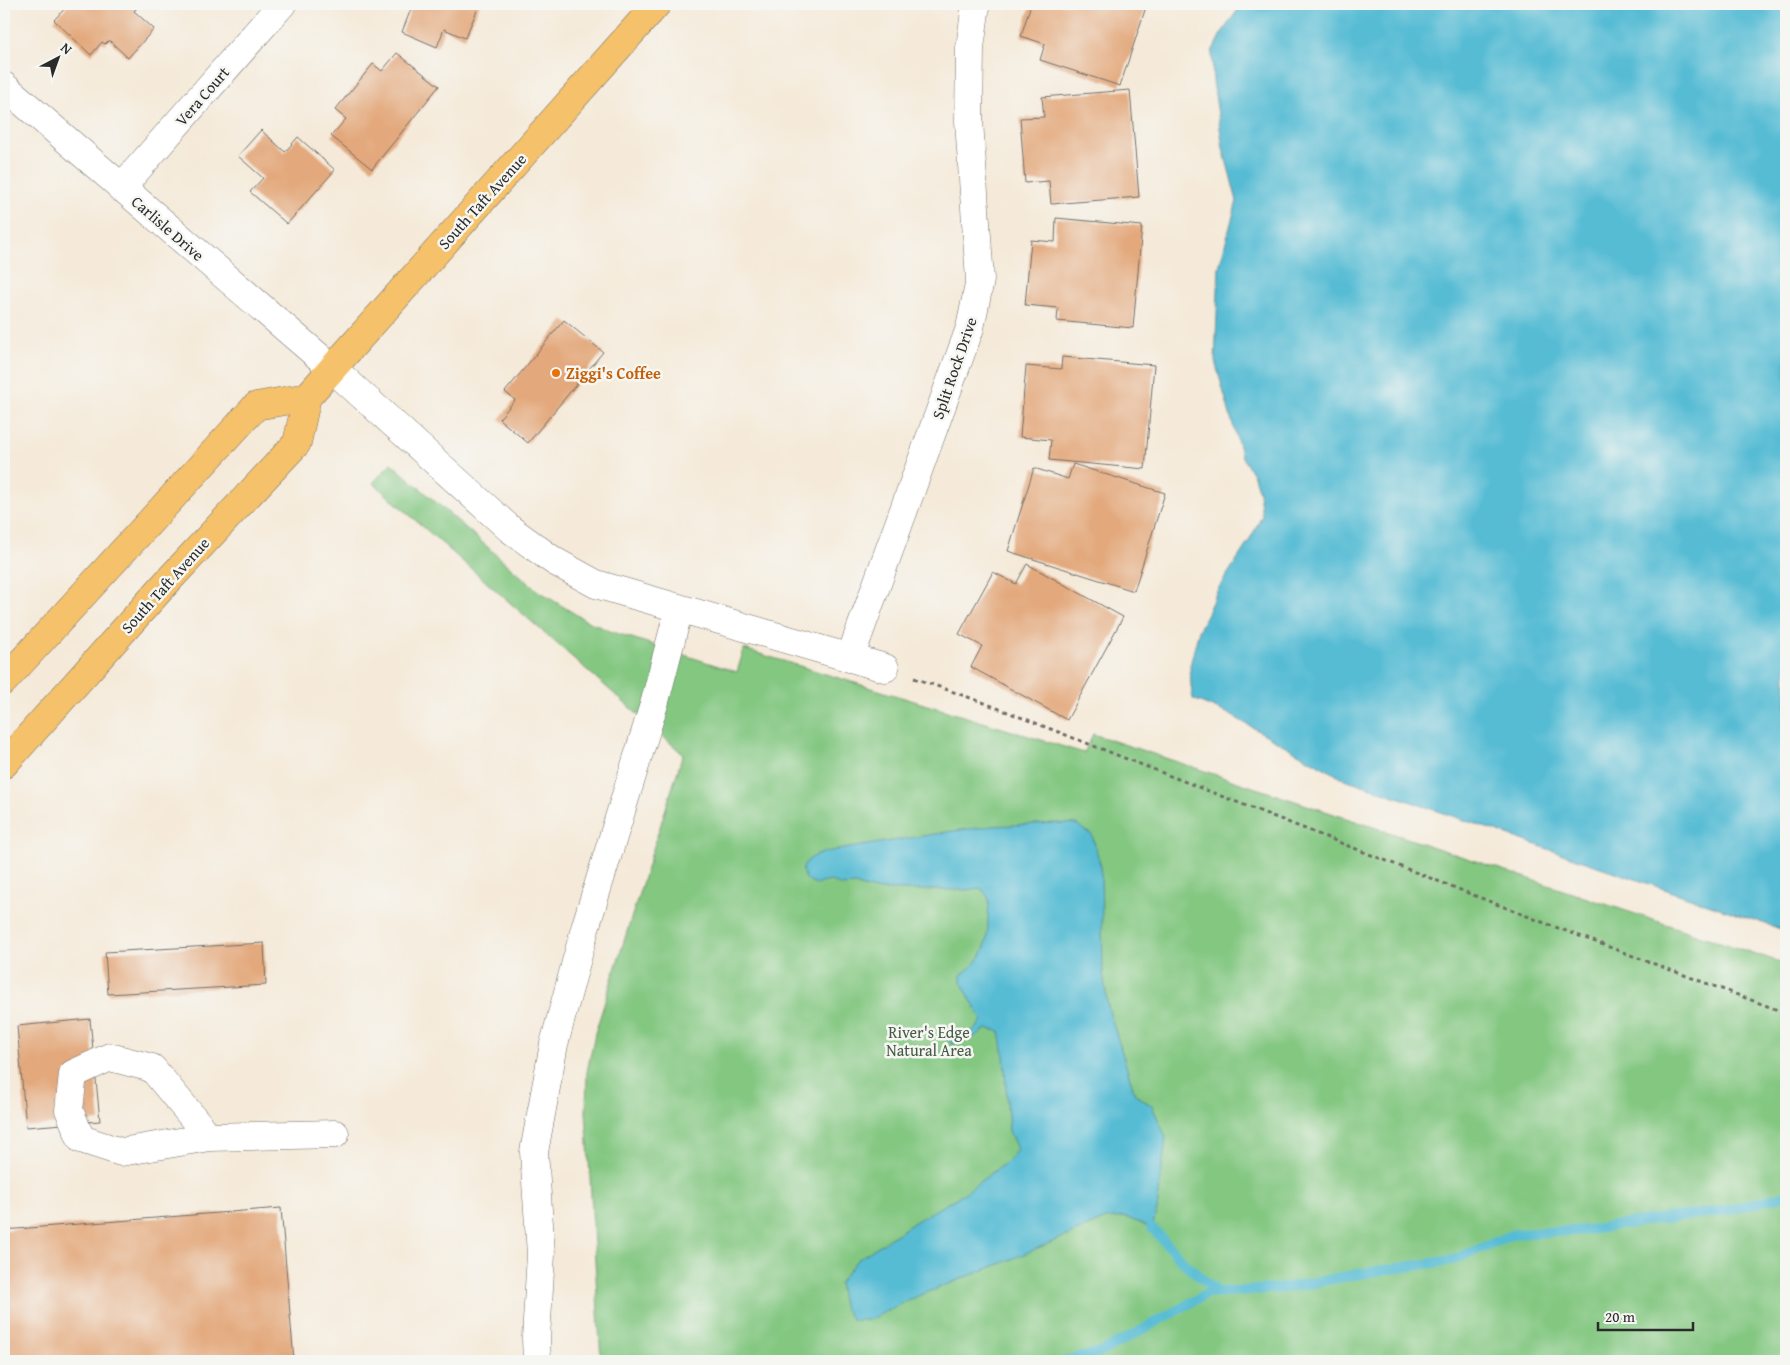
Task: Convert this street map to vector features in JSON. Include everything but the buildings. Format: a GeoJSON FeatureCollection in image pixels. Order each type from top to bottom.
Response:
{"type":"FeatureCollection","features":[{"type":"Feature","properties":{"kind":"main road","name":"South Taft Avenue"},"geometry":{"type":"LineString","coordinates":[[4,764],[166,583],[297,443],[307,397],[657,4]]}},
{"type":"Feature","properties":{"kind":"main road"},"geometry":{"type":"LineString","coordinates":[[4,681],[256,406],[307,397]]}},
{"type":"Feature","properties":{"kind":"street","name":"Vera Court"},"geometry":{"type":"LineString","coordinates":[[121,188],[282,4]]}},
{"type":"Feature","properties":{"kind":"street","name":"Split Rock Drive"},"geometry":{"type":"LineString","coordinates":[[850,658],[970,328],[980,280],[969,121],[970,48],[976,4]]}},
{"type":"Feature","properties":{"kind":"street","name":"Carlisle Drive"},"geometry":{"type":"LineString","coordinates":[[4,86],[333,369],[496,516],[554,562],[596,584],[679,610],[885,668]]}},
{"type":"Feature","properties":{"kind":"street"},"geometry":{"type":"LineString","coordinates":[[537,1361],[536,1338],[541,1254],[534,1152],[554,1044],[586,926],[655,701],[679,610]]}},
{"type":"Feature","properties":{"kind":"street"},"geometry":{"type":"LineString","coordinates":[[209,1137],[152,1068],[110,1057],[73,1074],[69,1110],[81,1139],[121,1152],[209,1137],[335,1134]]}},
{"type":"Feature","properties":{"kind":"path"},"geometry":{"type":"LineString","coordinates":[[885,668],[982,702],[1542,922],[1786,1013]]}},
{"type":"Feature","properties":{"kind":"green space","name":"River's Edge Natural Area"},"geometry":{"type":"Polygon","coordinates":[[[391,463],[538,591],[585,620],[610,631],[737,672],[744,649],[1084,753],[1093,734],[1786,964],[1786,1361],[601,1361],[586,1111],[587,1072],[595,1033],[683,754],[373,483],[391,463]]]}},
{"type":"Feature","properties":{"kind":"water"},"geometry":{"type":"Polygon","coordinates":[[[1242,4],[1786,4],[1786,931],[1342,778],[1227,713],[1193,699],[1190,666],[1199,630],[1218,589],[1249,541],[1262,516],[1259,493],[1254,476],[1242,457],[1215,361],[1219,267],[1237,201],[1223,148],[1213,81],[1212,52],[1221,34],[1242,4]]]}},
{"type":"Feature","properties":{"kind":"water"},"geometry":{"type":"Polygon","coordinates":[[[1076,824],[1092,835],[1101,867],[1103,973],[1108,1007],[1135,1094],[1152,1106],[1166,1137],[1157,1210],[1152,1228],[1125,1217],[1106,1219],[908,1300],[869,1320],[852,1320],[843,1306],[839,1283],[857,1260],[918,1220],[963,1194],[1009,1160],[1017,1149],[1009,1131],[1004,1056],[1000,1031],[987,1029],[969,1040],[951,1044],[947,1035],[953,1033],[965,1035],[976,1029],[982,1020],[961,982],[961,975],[976,962],[984,950],[989,904],[986,895],[980,888],[966,890],[875,890],[855,885],[841,886],[831,881],[816,884],[807,880],[802,871],[810,859],[825,852],[992,826],[1076,824]]]}},
{"type":"Feature","properties":{"kind":"waterway"},"geometry":{"type":"LineString","coordinates":[[1066,1361],[1102,1352],[1208,1293],[1285,1288],[1364,1273],[1453,1260],[1514,1234],[1588,1230],[1724,1211],[1786,1195]]}},
{"type":"Feature","properties":{"kind":"waterway"},"geometry":{"type":"LineString","coordinates":[[1152,1228],[1185,1264],[1218,1292]]}},
{"type":"Feature","properties":{"kind":"place","name":"Ziggi's Coffee"},"geometry":{"type":"Point","coordinates":[556,373]}}]}
